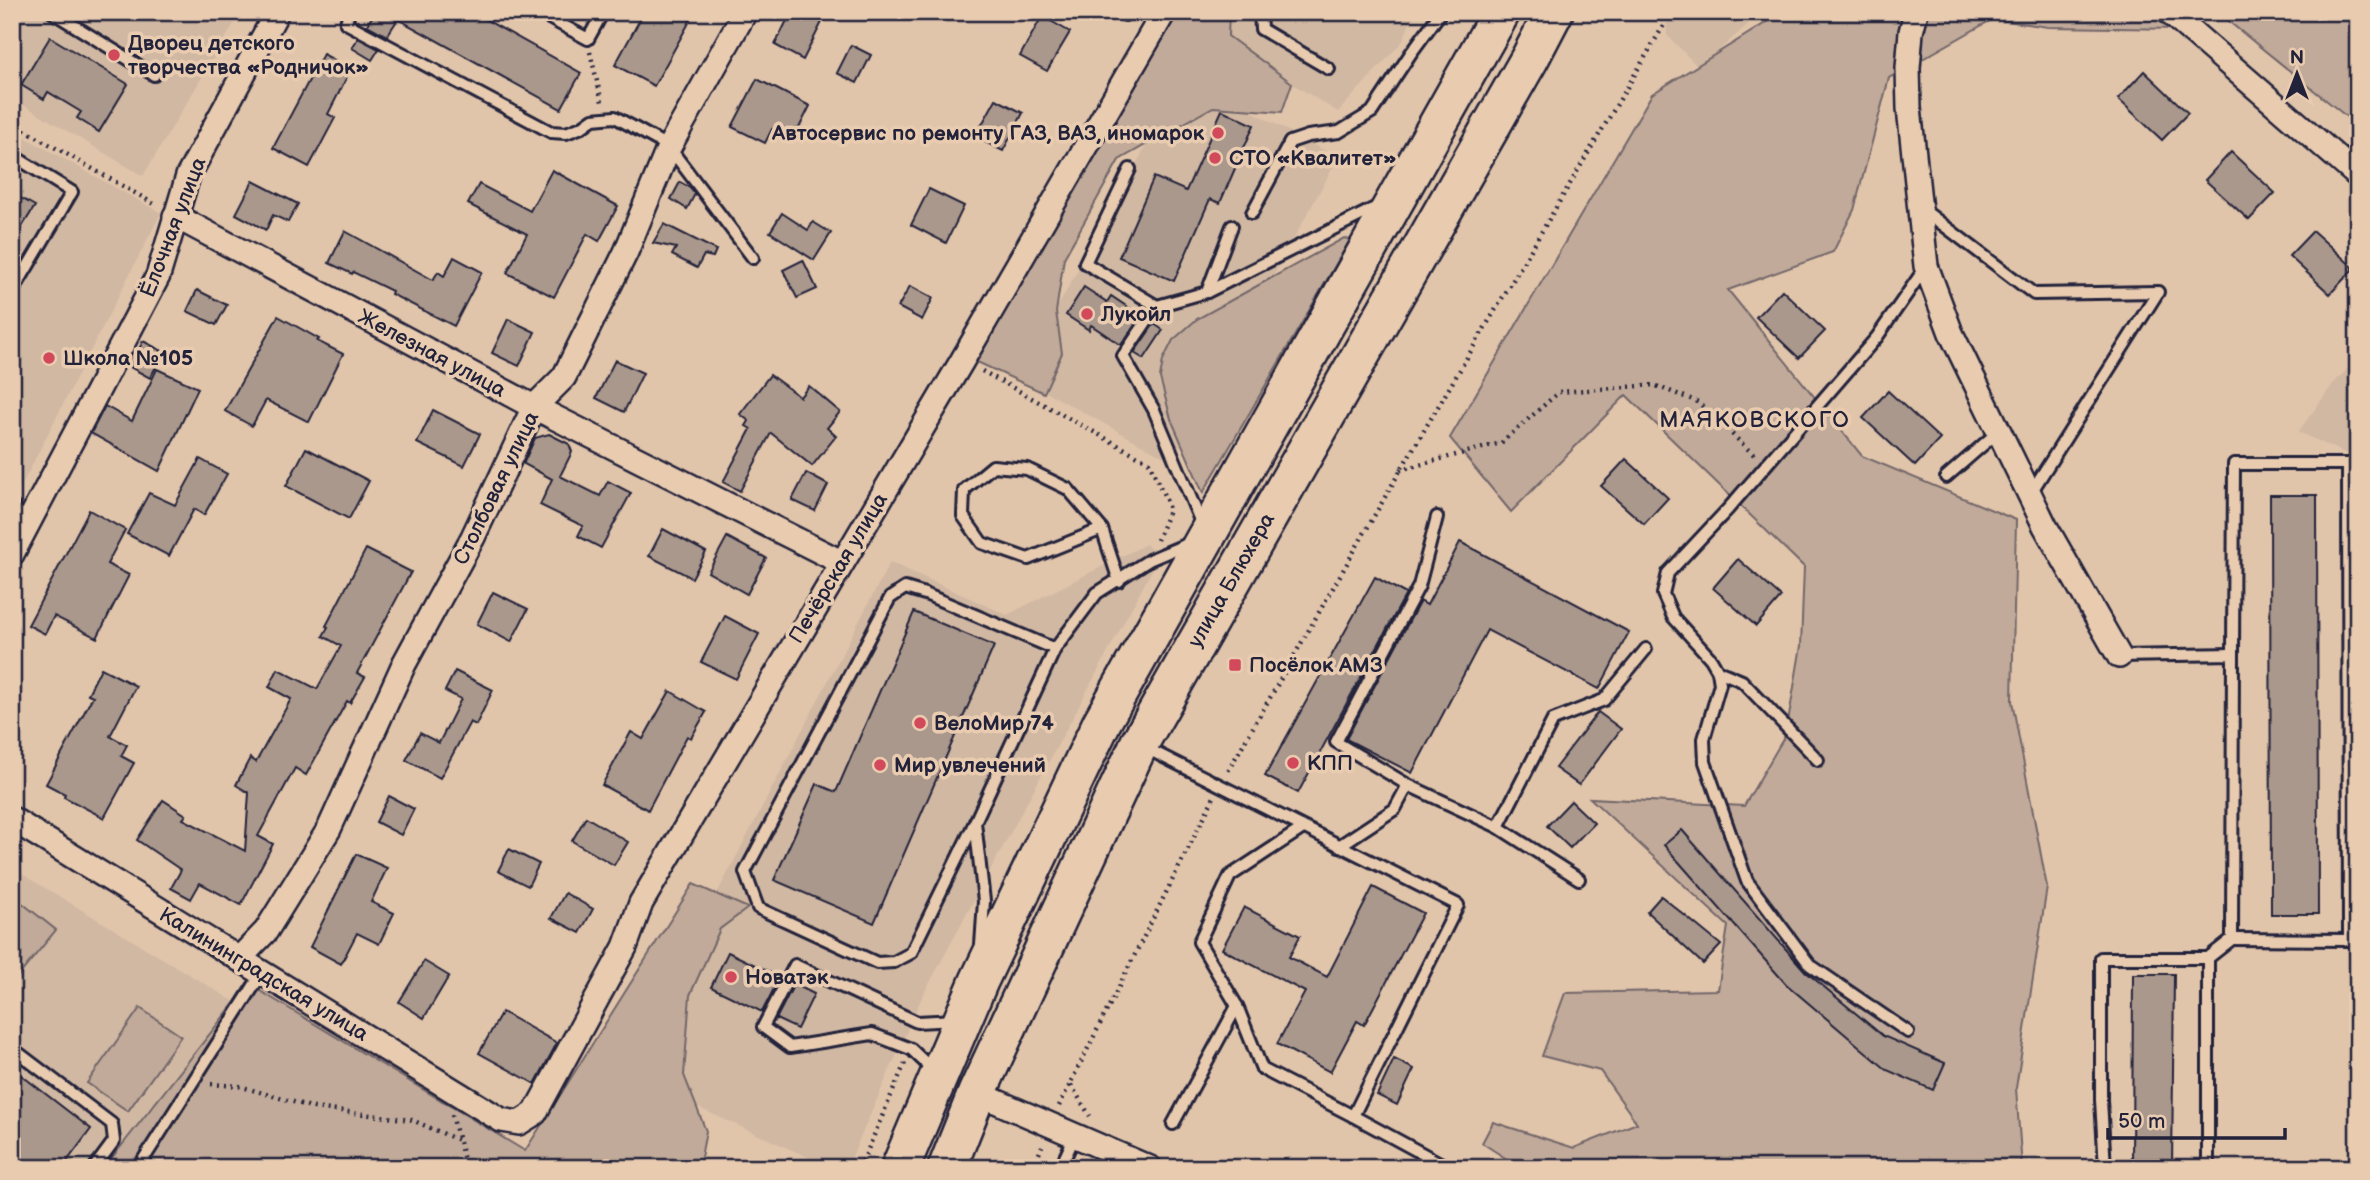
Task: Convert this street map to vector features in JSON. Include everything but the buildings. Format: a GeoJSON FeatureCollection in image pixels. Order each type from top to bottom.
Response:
{"type":"FeatureCollection","features":[{"type":"Feature","properties":{"kind":"main road","name":"улица Блюхера"},"geometry":{"type":"LineString","coordinates":[[900,1168],[979,981],[1102,722],[1501,12]]}},
{"type":"Feature","properties":{"kind":"main road","name":"улица Блюхера"},"geometry":{"type":"LineString","coordinates":[[947,1168],[977,1093],[1139,744],[1554,12]]}},
{"type":"Feature","properties":{"kind":"street","name":"Ёлочная улица"},"geometry":{"type":"LineString","coordinates":[[12,554],[158,276],[188,176],[277,12]]}},
{"type":"Feature","properties":{"kind":"street","name":"Столбовая улица"},"geometry":{"type":"LineString","coordinates":[[239,959],[266,930],[329,829],[404,664],[473,537],[534,407],[564,377],[626,252],[668,147],[745,12]]}},
{"type":"Feature","properties":{"kind":"street","name":"Печёрская улица"},"geometry":{"type":"LineString","coordinates":[[519,1123],[535,1113],[625,947],[640,903],[962,361],[1164,12]]}},
{"type":"Feature","properties":{"kind":"street"},"geometry":{"type":"LineString","coordinates":[[1916,12],[1911,32],[1908,68],[1909,108],[1926,266],[1951,333],[2045,526],[2119,656]]}},
{"type":"Feature","properties":{"kind":"street"},"geometry":{"type":"LineString","coordinates":[[2169,12],[2358,176]]}},
{"type":"Feature","properties":{"kind":"street","name":"Железная улица"},"geometry":{"type":"LineString","coordinates":[[176,216],[534,407],[841,562]]}},
{"type":"Feature","properties":{"kind":"street","name":"Калининградская улица"},"geometry":{"type":"LineString","coordinates":[[12,819],[501,1120],[519,1123]]}},
{"type":"Feature","properties":{"kind":"street"},"geometry":{"type":"LineString","coordinates":[[977,1093],[1150,1168]]}},
{"type":"Feature","properties":{"kind":"lane"},"geometry":{"type":"LineString","coordinates":[[52,12],[155,75]]}},
{"type":"Feature","properties":{"kind":"lane"},"geometry":{"type":"LineString","coordinates":[[349,12],[346,23],[551,132],[566,133],[593,119],[615,117],[668,147],[752,258]]}},
{"type":"Feature","properties":{"kind":"lane"},"geometry":{"type":"LineString","coordinates":[[538,12],[588,39],[603,12]]}},
{"type":"Feature","properties":{"kind":"lane"},"geometry":{"type":"LineString","coordinates":[[1260,12],[1261,29],[1329,69]]}},
{"type":"Feature","properties":{"kind":"lane"},"geometry":{"type":"LineString","coordinates":[[1252,213],[1290,142],[1308,136],[1339,132],[1372,112],[1410,53],[1441,12]]}},
{"type":"Feature","properties":{"kind":"lane"},"geometry":{"type":"LineString","coordinates":[[12,155],[72,192],[12,293]]}},
{"type":"Feature","properties":{"kind":"lane"},"geometry":{"type":"LineString","coordinates":[[1130,169],[1085,263],[1157,306]]}},
{"type":"Feature","properties":{"kind":"lane"},"geometry":{"type":"LineString","coordinates":[[1055,649],[925,594],[905,588],[890,598],[745,872],[758,908],[877,963],[894,962],[911,953],[1055,649],[1097,593],[1149,560],[1206,536],[1154,410],[1123,356],[1157,306],[1207,292],[1400,195]]}},
{"type":"Feature","properties":{"kind":"lane"},"geometry":{"type":"LineString","coordinates":[[1919,207],[2034,294],[2158,292],[2030,494]]}},
{"type":"Feature","properties":{"kind":"lane"},"geometry":{"type":"LineString","coordinates":[[1207,292],[1232,226]]}},
{"type":"Feature","properties":{"kind":"lane"},"geometry":{"type":"LineString","coordinates":[[1908,1032],[1810,965],[1747,881],[1705,762],[1704,739],[1720,684],[1718,671],[1711,659],[1673,617],[1663,594],[1668,573],[1728,509],[1877,337],[1926,266]]}},
{"type":"Feature","properties":{"kind":"lane"},"geometry":{"type":"LineString","coordinates":[[1946,477],[1999,431]]}},
{"type":"Feature","properties":{"kind":"lane"},"geometry":{"type":"LineString","coordinates":[[2105,1168],[2101,1100],[2101,958],[2208,958],[2232,939],[2349,940],[2348,464],[2234,464],[2232,939]]}},
{"type":"Feature","properties":{"kind":"lane"},"geometry":{"type":"LineString","coordinates":[[1102,529],[1028,559],[982,543],[963,516],[964,490],[993,466],[1027,469],[1068,489],[1102,529],[1119,581]]}},
{"type":"Feature","properties":{"kind":"lane"},"geometry":{"type":"LineString","coordinates":[[12,505],[29,524]]}},
{"type":"Feature","properties":{"kind":"lane"},"geometry":{"type":"LineString","coordinates":[[1437,517],[1419,586],[1336,742],[1408,785],[1498,827],[1579,879]]}},
{"type":"Feature","properties":{"kind":"lane"},"geometry":{"type":"LineString","coordinates":[[1498,827],[1553,720],[1604,700],[1646,649]]}},
{"type":"Feature","properties":{"kind":"lane"},"geometry":{"type":"LineString","coordinates":[[2119,656],[2233,654]]}},
{"type":"Feature","properties":{"kind":"lane"},"geometry":{"type":"LineString","coordinates":[[1718,671],[1742,681],[1818,760]]}},
{"type":"Feature","properties":{"kind":"lane"},"geometry":{"type":"LineString","coordinates":[[1139,744],[1458,905],[1353,1116]]}},
{"type":"Feature","properties":{"kind":"lane"},"geometry":{"type":"LineString","coordinates":[[1339,846],[1395,809],[1408,785]]}},
{"type":"Feature","properties":{"kind":"lane"},"geometry":{"type":"LineString","coordinates":[[975,822],[984,901],[979,981]]}},
{"type":"Feature","properties":{"kind":"lane"},"geometry":{"type":"LineString","coordinates":[[1303,828],[1230,876],[1199,942],[1237,1006],[1262,1069],[1449,1168]]}},
{"type":"Feature","properties":{"kind":"lane"},"geometry":{"type":"LineString","coordinates":[[2208,958],[2208,1168]]}},
{"type":"Feature","properties":{"kind":"lane"},"geometry":{"type":"LineString","coordinates":[[939,1076],[911,1049],[872,1034],[790,1046],[763,1027],[795,965],[917,1022],[962,1020]]}},
{"type":"Feature","properties":{"kind":"lane"},"geometry":{"type":"LineString","coordinates":[[138,1168],[262,973]]}},
{"type":"Feature","properties":{"kind":"lane"},"geometry":{"type":"LineString","coordinates":[[1173,1124],[1237,1006]]}},
{"type":"Feature","properties":{"kind":"lane"},"geometry":{"type":"LineString","coordinates":[[12,1048],[112,1124],[114,1141],[94,1168]]}},
{"type":"Feature","properties":{"kind":"lane"},"geometry":{"type":"LineString","coordinates":[[1060,1168],[1075,1136]]}},
{"type":"Feature","properties":{"kind":"path"},"geometry":{"type":"LineString","coordinates":[[1034,1168],[1050,1125],[1220,785],[1399,471],[1664,25],[1663,12]]}},
{"type":"Feature","properties":{"kind":"path"},"geometry":{"type":"LineString","coordinates":[[588,39],[605,116]]}},
{"type":"Feature","properties":{"kind":"path"},"geometry":{"type":"LineString","coordinates":[[12,124],[176,216]]}},
{"type":"Feature","properties":{"kind":"path"},"geometry":{"type":"LineString","coordinates":[[962,361],[1149,462],[1167,502],[1168,511],[1149,560]]}},
{"type":"Feature","properties":{"kind":"path"},"geometry":{"type":"LineString","coordinates":[[1399,471],[1501,443],[1559,392],[1654,385],[1698,402],[1765,465]]}},
{"type":"Feature","properties":{"kind":"path"},"geometry":{"type":"LineString","coordinates":[[860,1168],[911,1049]]}},
{"type":"Feature","properties":{"kind":"path"},"geometry":{"type":"LineString","coordinates":[[192,1083],[239,1086],[314,1108],[412,1120],[458,1140]]}},
{"type":"Feature","properties":{"kind":"path"},"geometry":{"type":"LineString","coordinates":[[443,1083],[464,1160],[461,1168]]}},
{"type":"Feature","properties":{"kind":"shaded area","name":"Дворец детского творчества «Родничок»"},"geometry":{"type":"Polygon","coordinates":[[[12,12],[241,12],[143,176],[12,98],[12,12]]]}},
{"type":"Feature","properties":{"kind":"shaded area"},"geometry":{"type":"Polygon","coordinates":[[[1174,12],[1229,12],[1228,36],[1292,83],[1282,112],[1213,107],[1119,160],[1064,258],[1056,312],[1062,353],[1044,393],[975,361],[1174,12]]]}},
{"type":"Feature","properties":{"kind":"shaded area"},"geometry":{"type":"Polygon","coordinates":[[[1207,12],[1415,12],[1402,42],[1338,112],[1200,27],[1207,12]]]}},
{"type":"Feature","properties":{"kind":"shaded area"},"geometry":{"type":"Polygon","coordinates":[[[1666,12],[1762,12],[1699,68],[1667,35],[1666,12]]]}},
{"type":"Feature","properties":{"kind":"shaded area"},"geometry":{"type":"Polygon","coordinates":[[[1783,12],[2156,12],[2178,29],[2048,27],[1993,19],[1889,78],[1854,210],[1833,252],[1728,290],[1862,456],[2016,520],[2012,701],[2047,887],[2016,1088],[2022,1168],[1750,1168],[1746,1163],[1739,1168],[1521,1168],[1482,1143],[1493,1122],[1574,1148],[1637,1123],[1600,1071],[1542,1056],[1565,993],[1718,990],[1728,926],[1590,798],[1744,806],[1786,734],[1801,646],[1804,567],[1626,395],[1511,512],[1450,438],[1652,94],[1783,12]]]}},
{"type":"Feature","properties":{"kind":"shaded area"},"geometry":{"type":"Polygon","coordinates":[[[2217,12],[2358,12],[2358,126],[2217,12]]]}},
{"type":"Feature","properties":{"kind":"shaded area"},"geometry":{"type":"Polygon","coordinates":[[[1185,75],[1338,158],[1172,461],[1019,377],[1185,75]]]}},
{"type":"Feature","properties":{"kind":"shaded area","name":"Школа №105"},"geometry":{"type":"Polygon","coordinates":[[[12,130],[161,213],[12,504],[12,130]]]}},
{"type":"Feature","properties":{"kind":"shaded area"},"geometry":{"type":"Polygon","coordinates":[[[1344,238],[1350,240],[1203,493],[1171,419],[1160,378],[1163,360],[1173,340],[1197,319],[1344,238]]]}},
{"type":"Feature","properties":{"kind":"shaded area"},"geometry":{"type":"Polygon","coordinates":[[[2358,358],[2358,459],[2298,432],[2333,384],[2358,358]]]}},
{"type":"Feature","properties":{"kind":"shaded area"},"geometry":{"type":"Polygon","coordinates":[[[1146,544],[1158,559],[921,999],[847,1168],[832,1168],[628,1076],[710,907],[890,562],[1007,615],[1146,544]]]}},
{"type":"Feature","properties":{"kind":"shaded area"},"geometry":{"type":"Polygon","coordinates":[[[12,868],[235,1002],[120,1168],[12,1168],[12,868]]]}},
{"type":"Feature","properties":{"kind":"shaded area"},"geometry":{"type":"Polygon","coordinates":[[[693,884],[748,908],[720,929],[690,995],[684,1075],[706,1131],[699,1168],[104,1168],[235,1002],[247,983],[525,1151],[693,884]]]}},
{"type":"Feature","properties":{"kind":"shaded area"},"geometry":{"type":"Polygon","coordinates":[[[12,895],[56,930],[12,984],[12,895]]]}},
{"type":"Feature","properties":{"kind":"shaded area"},"geometry":{"type":"Polygon","coordinates":[[[140,1008],[181,1036],[128,1111],[87,1083],[140,1008]]]}},
{"type":"Feature","properties":{"kind":"place","name":"Дворец детского творчества «Родничок»"},"geometry":{"type":"Point","coordinates":[114,55]}},
{"type":"Feature","properties":{"kind":"place","name":"Автосервис по ремонту ГАЗ, ВАЗ, иномарок"},"geometry":{"type":"Point","coordinates":[1218,133]}},
{"type":"Feature","properties":{"kind":"place","name":"СТО «Квалитет»"},"geometry":{"type":"Point","coordinates":[1215,158]}},
{"type":"Feature","properties":{"kind":"place","name":"Лукойл"},"geometry":{"type":"Point","coordinates":[1087,314]}},
{"type":"Feature","properties":{"kind":"place","name":"Школа №105"},"geometry":{"type":"Point","coordinates":[49,358]}},
{"type":"Feature","properties":{"kind":"place","name":"Посёлок АМЗ"},"geometry":{"type":"Point","coordinates":[1235,665]}},
{"type":"Feature","properties":{"kind":"place","name":"ВелоМир 74"},"geometry":{"type":"Point","coordinates":[920,723]}},
{"type":"Feature","properties":{"kind":"place","name":"КПП"},"geometry":{"type":"Point","coordinates":[1293,763]}},
{"type":"Feature","properties":{"kind":"place","name":"Мир увлечений"},"geometry":{"type":"Point","coordinates":[880,765]}},
{"type":"Feature","properties":{"kind":"place","name":"Новатэк"},"geometry":{"type":"Point","coordinates":[731,977]}},
{"type":"Feature","properties":{"kind":"district","name":"МАЯКОВСКОГО"},"geometry":{"type":"Point","coordinates":[1755,419]}}]}
